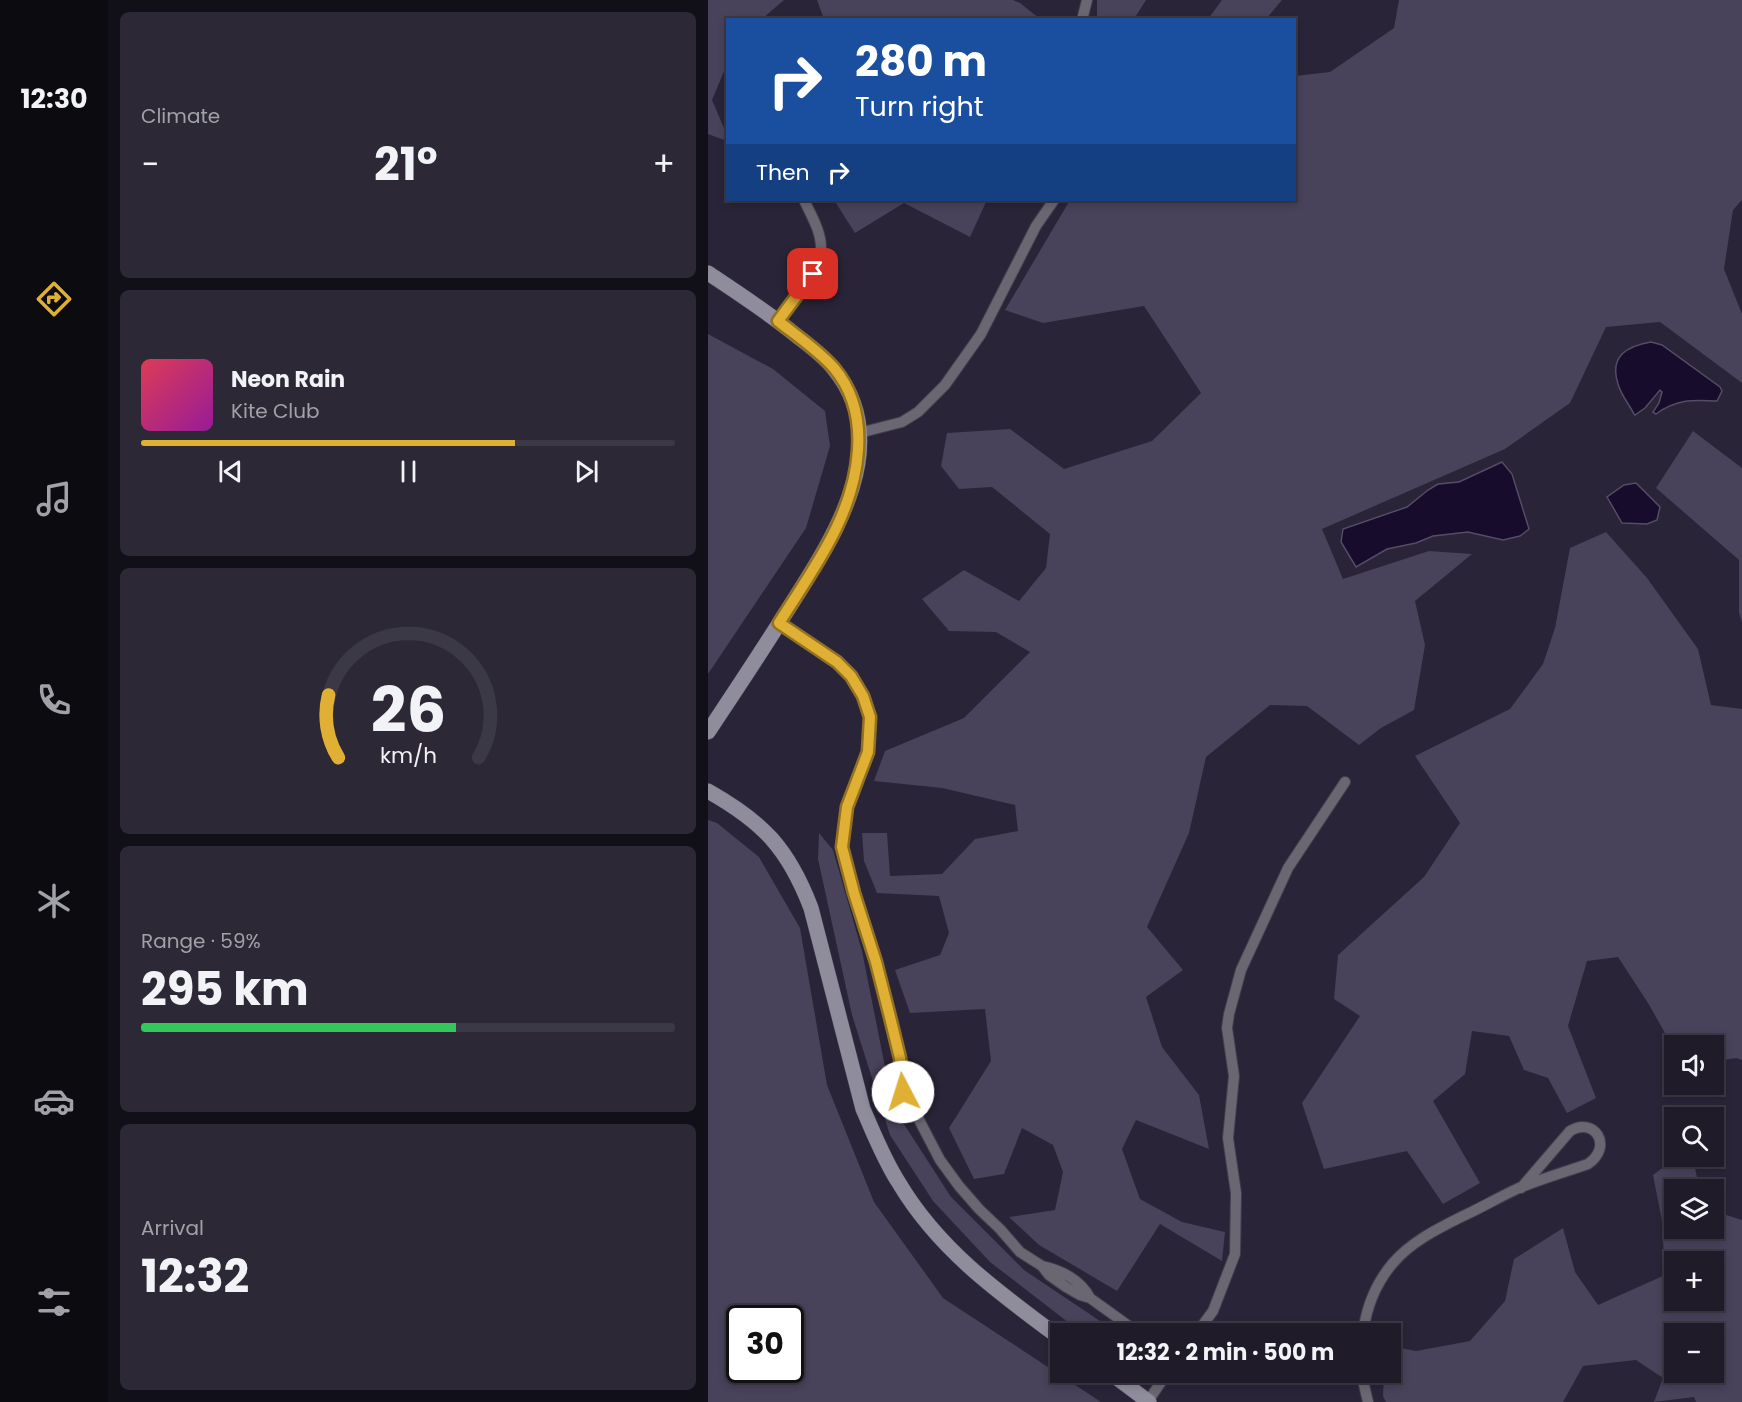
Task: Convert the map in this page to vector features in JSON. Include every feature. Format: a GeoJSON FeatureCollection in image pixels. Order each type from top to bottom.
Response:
{"type":"FeatureCollection","features":[{"type":"Feature","properties":{"kind":"main road"},"geometry":{"type":"LineString","coordinates":[[708,273],[778,321],[816,350],[835,369],[854,403],[860,434],[854,480],[845,511],[824,552],[708,732]]}},
{"type":"Feature","properties":{"kind":"main road"},"geometry":{"type":"LineString","coordinates":[[708,791],[741,811],[757,824],[779,847],[800,881],[816,928],[863,1109],[887,1163],[904,1192],[930,1227],[968,1267],[1050,1331]]}},
{"type":"Feature","properties":{"kind":"main road"},"geometry":{"type":"LineString","coordinates":[[1124,1383],[1149,1402]]}},
{"type":"Feature","properties":{"kind":"street"},"geometry":{"type":"LineString","coordinates":[[1082,18],[1087,0]]}},
{"type":"Feature","properties":{"kind":"street"},"geometry":{"type":"LineString","coordinates":[[778,321],[813,274],[821,249],[815,222],[804,201]]}},
{"type":"Feature","properties":{"kind":"street"},"geometry":{"type":"LineString","coordinates":[[860,434],[902,422],[918,412],[945,386],[981,334],[1036,226],[1053,201]]}},
{"type":"Feature","properties":{"kind":"street"},"geometry":{"type":"LineString","coordinates":[[779,623],[837,662],[851,676],[863,696],[870,717],[868,752],[847,807],[842,847],[890,1017],[900,1058],[903,1092],[940,1160],[979,1209],[1020,1252],[1042,1266],[1078,1282],[1086,1289],[1090,1298],[1125,1323]]}},
{"type":"Feature","properties":{"kind":"street"},"geometry":{"type":"LineString","coordinates":[[1204,1323],[1213,1311],[1235,1254],[1236,1192],[1228,1138],[1234,1076],[1227,1028],[1229,1014],[1241,970],[1288,868],[1345,782]]}},
{"type":"Feature","properties":{"kind":"street"},"geometry":{"type":"LineString","coordinates":[[1365,1323],[1371,1301],[1381,1280],[1395,1261],[1420,1240],[1521,1188],[1592,1161],[1600,1151],[1601,1144],[1598,1136],[1593,1130],[1577,1126],[1570,1131],[1521,1188]]}},
{"type":"Feature","properties":{"kind":"street"},"geometry":{"type":"LineString","coordinates":[[1149,1402],[1161,1383]]}},
{"type":"Feature","properties":{"kind":"street"},"geometry":{"type":"LineString","coordinates":[[1364,1383],[1368,1402]]}},
{"type":"Feature","properties":{"kind":"shaded area"},"geometry":{"type":"Polygon","coordinates":[[[708,0],[784,0],[763,18],[726,18],[726,66],[712,100],[726,133],[726,141],[708,134],[708,0]]]}},
{"type":"Feature","properties":{"kind":"shaded area"},"geometry":{"type":"Polygon","coordinates":[[[817,0],[1013,0],[1039,18],[824,18],[817,0]]]}},
{"type":"Feature","properties":{"kind":"shaded area"},"geometry":{"type":"Polygon","coordinates":[[[1097,0],[1146,0],[1136,16],[1097,18],[1097,0]]]}},
{"type":"Feature","properties":{"kind":"shaded area"},"geometry":{"type":"Polygon","coordinates":[[[1222,0],[1282,0],[1267,18],[1209,18],[1222,0]]]}},
{"type":"Feature","properties":{"kind":"shaded area"},"geometry":{"type":"Polygon","coordinates":[[[1399,0],[1742,0],[1742,200],[1733,210],[1724,269],[1742,314],[1742,383],[1660,322],[1606,327],[1570,403],[1505,449],[1322,529],[1343,579],[1429,551],[1472,554],[1415,601],[1425,645],[1414,710],[1381,728],[1359,745],[1307,706],[1270,705],[1206,757],[1189,833],[1147,927],[1183,970],[1146,997],[1162,1047],[1199,1095],[1209,1149],[1136,1120],[1122,1149],[1140,1199],[1182,1222],[1225,1232],[1222,1261],[1160,1224],[1117,1291],[1039,1245],[1009,1217],[1055,1210],[1063,1172],[1053,1145],[1022,1128],[1004,1174],[974,1179],[949,1128],[991,1061],[985,1009],[910,1013],[895,970],[940,955],[949,933],[939,896],[877,893],[864,861],[862,833],[887,833],[890,876],[942,874],[975,839],[1018,831],[1015,805],[942,788],[874,781],[885,751],[964,718],[1030,652],[996,632],[949,631],[922,599],[964,570],[1019,601],[1046,568],[1050,534],[992,487],[959,489],[941,466],[947,433],[1010,429],[1064,469],[1152,441],[1201,393],[1144,306],[1043,323],[1005,310],[1069,201],[1296,201],[1296,76],[1330,72],[1394,28],[1399,0]]]}},
{"type":"Feature","properties":{"kind":"shaded area"},"geometry":{"type":"Polygon","coordinates":[[[835,201],[987,201],[970,237],[904,203],[855,233],[835,201]]]}},
{"type":"Feature","properties":{"kind":"shaded area"},"geometry":{"type":"Polygon","coordinates":[[[708,334],[773,369],[825,411],[830,446],[806,528],[708,674],[708,334]]]}},
{"type":"Feature","properties":{"kind":"shaded area"},"geometry":{"type":"Polygon","coordinates":[[[1651,342],[1662,345],[1720,387],[1722,391],[1717,401],[1685,401],[1656,414],[1653,412],[1659,403],[1662,392],[1660,390],[1645,408],[1635,415],[1619,388],[1616,366],[1622,354],[1634,346],[1651,342]]]}},
{"type":"Feature","properties":{"kind":"shaded area"},"geometry":{"type":"Polygon","coordinates":[[[1693,431],[1742,468],[1742,622],[1739,613],[1739,560],[1656,488],[1693,431]]]}},
{"type":"Feature","properties":{"kind":"shaded area"},"geometry":{"type":"Polygon","coordinates":[[[1502,462],[1512,474],[1529,529],[1520,536],[1503,540],[1468,532],[1433,536],[1416,543],[1387,549],[1356,567],[1341,542],[1343,529],[1407,507],[1438,484],[1459,482],[1502,462]]]}},
{"type":"Feature","properties":{"kind":"shaded area"},"geometry":{"type":"Polygon","coordinates":[[[1636,483],[1660,507],[1657,520],[1647,524],[1622,523],[1607,497],[1624,485],[1636,483]]]}},
{"type":"Feature","properties":{"kind":"shaded area"},"geometry":{"type":"Polygon","coordinates":[[[1606,532],[1647,578],[1698,649],[1711,705],[1742,709],[1742,1060],[1736,1058],[1724,1060],[1724,1035],[1666,1035],[1618,957],[1587,961],[1568,1026],[1596,1098],[1567,1113],[1548,1078],[1524,1070],[1509,1036],[1472,1031],[1465,1074],[1433,1101],[1480,1183],[1443,1204],[1407,1151],[1324,1169],[1302,1103],[1360,1016],[1334,999],[1338,955],[1424,877],[1460,823],[1415,756],[1510,709],[1543,664],[1555,628],[1570,548],[1606,532]]]}},
{"type":"Feature","properties":{"kind":"shaded area"},"geometry":{"type":"Polygon","coordinates":[[[708,820],[717,823],[759,857],[800,928],[827,1085],[874,1202],[943,1298],[1050,1368],[1050,1383],[1072,1383],[1101,1402],[708,1402],[708,820]]]}},
{"type":"Feature","properties":{"kind":"shaded area"},"geometry":{"type":"Polygon","coordinates":[[[819,833],[833,850],[862,951],[893,1107],[951,1197],[1024,1270],[1103,1323],[1069,1323],[990,1262],[933,1201],[890,1135],[852,1015],[818,859],[819,833]]]}},
{"type":"Feature","properties":{"kind":"shaded area"},"geometry":{"type":"Polygon","coordinates":[[[1664,1167],[1695,1167],[1698,1179],[1664,1179],[1664,1239],[1724,1239],[1724,1214],[1742,1220],[1742,1402],[1696,1402],[1694,1397],[1654,1402],[1663,1378],[1636,1360],[1583,1366],[1563,1402],[1386,1402],[1383,1396],[1384,1383],[1401,1383],[1401,1348],[1416,1351],[1470,1341],[1505,1301],[1514,1259],[1563,1228],[1575,1272],[1598,1305],[1664,1275],[1664,1311],[1724,1311],[1724,1251],[1664,1251],[1664,1257],[1662,1221],[1653,1175],[1664,1167]]]}},
{"type":"Feature","properties":{"kind":"route"},"geometry":{"type":"LineString","coordinates":[[813,274],[778,321],[816,350],[835,369],[842,381],[854,403],[858,419],[860,434],[858,462],[845,511],[838,526],[819,561],[779,623],[837,662],[851,676],[863,696],[870,717],[868,752],[847,807],[842,847],[890,1017],[900,1058],[903,1092]]}}]}
